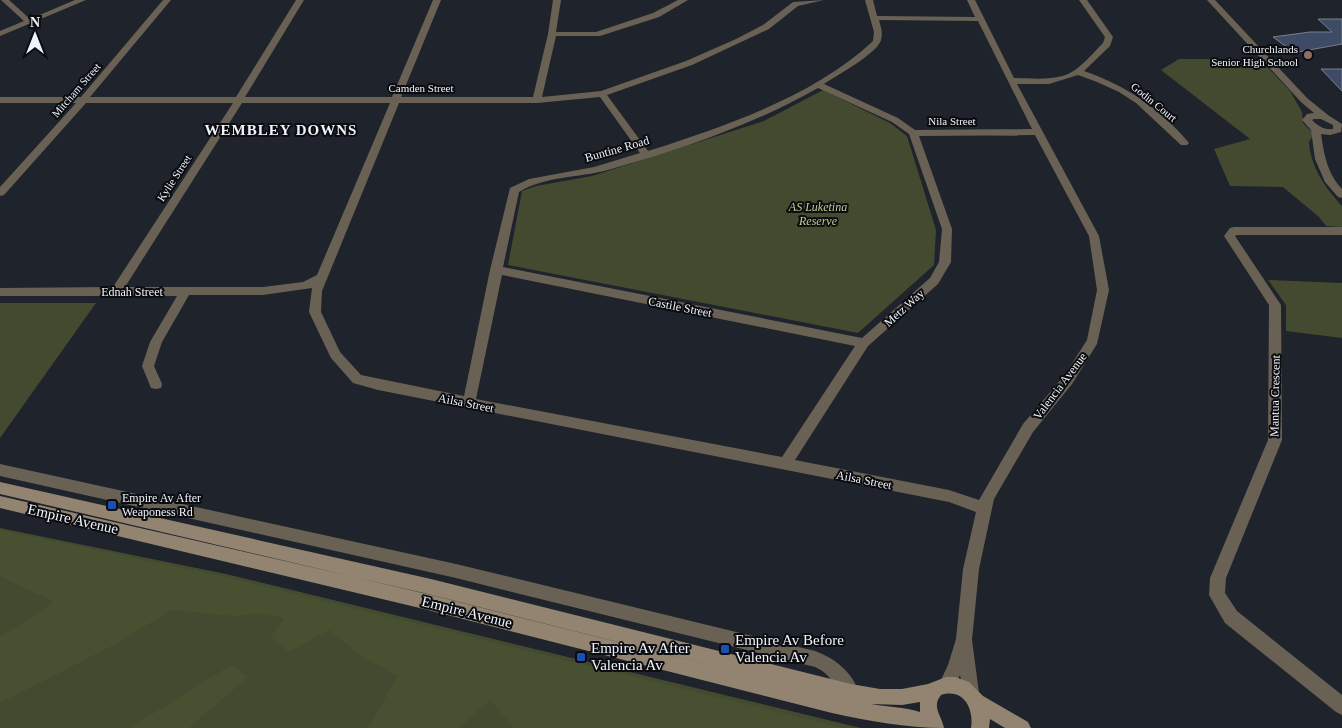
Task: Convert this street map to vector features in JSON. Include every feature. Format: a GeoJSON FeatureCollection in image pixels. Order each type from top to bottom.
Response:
{"type":"FeatureCollection","features":[{"type":"Feature","properties":{"kind":"main road","name":"Empire Avenue"},"geometry":{"type":"LineString","coordinates":[[0,488],[428,594],[850,692],[880,698],[902,697],[940,688]]}},
{"type":"Feature","properties":{"kind":"main road","name":"Empire Avenue"},"geometry":{"type":"LineString","coordinates":[[0,502],[428,594],[832,704],[878,714],[905,716],[935,726]]}},
{"type":"Feature","properties":{"kind":"main road"},"geometry":{"type":"LineString","coordinates":[[935,726],[929,713],[928,701],[940,688],[955,684],[1022,728]]}},
{"type":"Feature","properties":{"kind":"main road"},"geometry":{"type":"LineString","coordinates":[[974,698],[981,711],[980,728]]}},
{"type":"Feature","properties":{"kind":"street"},"geometry":{"type":"LineString","coordinates":[[4,0],[29,22]]}},
{"type":"Feature","properties":{"kind":"street"},"geometry":{"type":"LineString","coordinates":[[0,34],[82,0]]}},
{"type":"Feature","properties":{"kind":"street","name":"Mitcham Street"},"geometry":{"type":"LineString","coordinates":[[0,193],[84,100],[168,0]]}},
{"type":"Feature","properties":{"kind":"street","name":"Kylie Street"},"geometry":{"type":"LineString","coordinates":[[116,292],[239,100],[300,0]]}},
{"type":"Feature","properties":{"kind":"street","name":"Ailsa Street"},"geometry":{"type":"LineString","coordinates":[[436,0],[316,291],[315,312],[335,355],[357,379],[469,403],[949,496],[983,508]]}},
{"type":"Feature","properties":{"kind":"street"},"geometry":{"type":"LineString","coordinates":[[537,100],[552,34],[556,0]]}},
{"type":"Feature","properties":{"kind":"street"},"geometry":{"type":"LineString","coordinates":[[552,34],[597,34],[656,15],[684,0]]}},
{"type":"Feature","properties":{"kind":"street","name":"Camden Street"},"geometry":{"type":"LineString","coordinates":[[0,100],[537,100],[602,94],[689,64],[766,27],[796,4],[820,0]]}},
{"type":"Feature","properties":{"kind":"street","name":"Buntine Road"},"geometry":{"type":"LineString","coordinates":[[469,403],[514,190],[525,183],[592,171],[646,155],[746,121],[780,106],[818,84],[867,51],[877,42],[878,32],[869,0]]}},
{"type":"Feature","properties":{"kind":"street","name":"Valencia Avenue"},"geometry":{"type":"LineString","coordinates":[[940,688],[956,668],[964,639],[971,569],[983,508],[997,478],[1028,428],[1068,380],[1093,342],[1103,290],[1094,236],[1011,81],[971,0]]}},
{"type":"Feature","properties":{"kind":"street"},"geometry":{"type":"LineString","coordinates":[[1011,81],[1049,81],[1067,77],[1078,72],[1107,44],[1109,37],[1083,0]]}},
{"type":"Feature","properties":{"kind":"street"},"geometry":{"type":"LineString","coordinates":[[1211,0],[1304,100],[1339,127],[1325,144],[1319,148]]}},
{"type":"Feature","properties":{"kind":"street"},"geometry":{"type":"LineString","coordinates":[[874,18],[980,18]]}},
{"type":"Feature","properties":{"kind":"street","name":"Godin Court"},"geometry":{"type":"LineString","coordinates":[[1078,72],[1120,89],[1133,97],[1163,121],[1184,143]]}},
{"type":"Feature","properties":{"kind":"street","name":"Nila Street"},"geometry":{"type":"LineString","coordinates":[[818,84],[895,120],[913,133],[1039,132]]}},
{"type":"Feature","properties":{"kind":"street"},"geometry":{"type":"LineString","coordinates":[[602,94],[646,155]]}},
{"type":"Feature","properties":{"kind":"street"},"geometry":{"type":"LineString","coordinates":[[1304,100],[1310,116],[1307,120],[1308,123],[1316,129],[1333,132]]}},
{"type":"Feature","properties":{"kind":"street"},"geometry":{"type":"LineString","coordinates":[[1310,116],[1324,117]]}},
{"type":"Feature","properties":{"kind":"street"},"geometry":{"type":"LineString","coordinates":[[1316,129],[1320,158],[1330,182],[1342,196]]}},
{"type":"Feature","properties":{"kind":"street","name":"Metz Way"},"geometry":{"type":"LineString","coordinates":[[785,464],[864,343],[934,281],[945,262],[947,229],[913,133]]}},
{"type":"Feature","properties":{"kind":"street","name":"Mantua Crescent"},"geometry":{"type":"LineString","coordinates":[[1342,231],[1234,231],[1229,236],[1275,305],[1275,440],[1218,578],[1217,595],[1231,617],[1342,706]]}},
{"type":"Feature","properties":{"kind":"street","name":"Castile Street"},"geometry":{"type":"LineString","coordinates":[[496,270],[864,343]]}},
{"type":"Feature","properties":{"kind":"street","name":"Ednah Street"},"geometry":{"type":"LineString","coordinates":[[0,292],[264,291],[305,286],[321,278]]}},
{"type":"Feature","properties":{"kind":"street","name":"Ednah Street"},"geometry":{"type":"LineString","coordinates":[[264,291],[271,294],[303,295],[315,300]]}},
{"type":"Feature","properties":{"kind":"street"},"geometry":{"type":"LineString","coordinates":[[156,384],[148,366],[156,342],[185,292]]}},
{"type":"Feature","properties":{"kind":"street"},"geometry":{"type":"LineString","coordinates":[[0,470],[439,567],[822,661],[837,670],[850,692]]}},
{"type":"Feature","properties":{"kind":"street"},"geometry":{"type":"LineString","coordinates":[[428,594],[439,567]]}},
{"type":"Feature","properties":{"kind":"street","name":"Valencia Avenue"},"geometry":{"type":"LineString","coordinates":[[964,639],[974,698]]}},
{"type":"Feature","properties":{"kind":"green space"},"geometry":{"type":"Polygon","coordinates":[[[1179,59],[1260,59],[1290,91],[1302,112],[1303,123],[1312,132],[1309,142],[1310,151],[1320,177],[1342,206],[1342,227],[1326,226],[1319,217],[1283,187],[1230,186],[1214,149],[1250,139],[1161,70],[1179,59]]]}},
{"type":"Feature","properties":{"kind":"green space","name":"AS Luketina Reserve"},"geometry":{"type":"Polygon","coordinates":[[[823,90],[890,123],[907,136],[936,230],[934,265],[858,333],[508,265],[522,191],[536,186],[592,176],[764,121],[823,90]]]}},
{"type":"Feature","properties":{"kind":"green space"},"geometry":{"type":"Polygon","coordinates":[[[1268,280],[1342,283],[1342,338],[1286,331],[1286,305],[1268,280]]]}},
{"type":"Feature","properties":{"kind":"green space"},"geometry":{"type":"Polygon","coordinates":[[[0,303],[96,303],[0,438],[0,303]]]}},
{"type":"Feature","properties":{"kind":"green space"},"geometry":{"type":"Polygon","coordinates":[[[0,528],[226,574],[861,728],[0,728],[0,528]]]}},
{"type":"Feature","properties":{"kind":"green space"},"geometry":{"type":"Polygon","coordinates":[[[0,530],[222,576],[844,728],[514,728],[490,700],[459,728],[366,728],[371,724],[397,676],[359,654],[329,630],[289,652],[270,638],[284,619],[263,613],[235,616],[172,610],[110,647],[0,703],[0,637],[54,602],[0,576],[0,530]]]}},
{"type":"Feature","properties":{"kind":"green space"},"geometry":{"type":"Polygon","coordinates":[[[231,665],[248,677],[189,728],[130,728],[231,665]]]}},
{"type":"Feature","properties":{"kind":"building"},"geometry":{"type":"Polygon","coordinates":[[[1318,19],[1342,19],[1342,44],[1298,52],[1288,48],[1273,37],[1310,32],[1332,32],[1318,19]]]}},
{"type":"Feature","properties":{"kind":"building"},"geometry":{"type":"Polygon","coordinates":[[[1321,69],[1342,69],[1342,91],[1321,69]]]}},
{"type":"Feature","properties":{"kind":"place","name":"Churchlands Senior High School"},"geometry":{"type":"Point","coordinates":[1308,55]}},
{"type":"Feature","properties":{"kind":"place","name":"Empire Av After Weaponess Rd"},"geometry":{"type":"Point","coordinates":[112,505]}},
{"type":"Feature","properties":{"kind":"place","name":"Empire Av Before Valencia Av"},"geometry":{"type":"Point","coordinates":[725,649]}},
{"type":"Feature","properties":{"kind":"place","name":"Empire Av After Valencia Av"},"geometry":{"type":"Point","coordinates":[581,657]}},
{"type":"Feature","properties":{"kind":"district","name":"WEMBLEY DOWNS"},"geometry":{"type":"Point","coordinates":[281,130]}}]}
